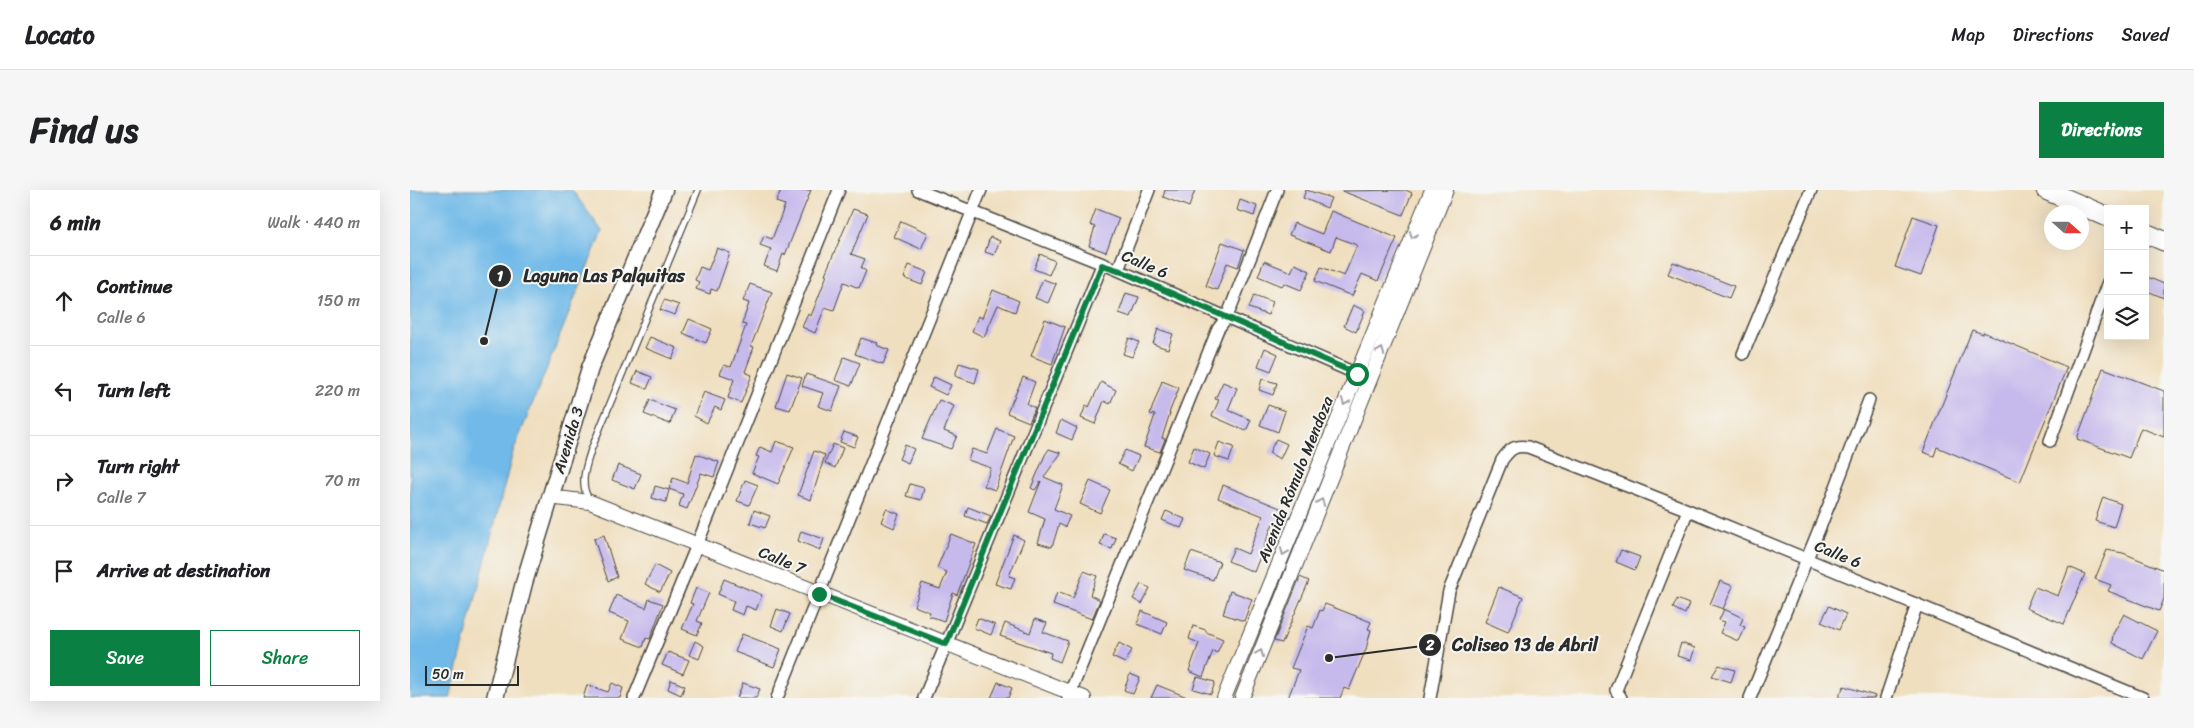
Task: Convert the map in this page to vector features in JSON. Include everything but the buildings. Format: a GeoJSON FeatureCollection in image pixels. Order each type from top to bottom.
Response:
{"type":"FeatureCollection","features":[{"type":"Feature","properties":{"kind":"highway"},"geometry":{"type":"LineString","coordinates":[[2046,190],[2104,215]]}},
{"type":"Feature","properties":{"kind":"highway"},"geometry":{"type":"LineString","coordinates":[[2149,235],[2164,241]]}},
{"type":"Feature","properties":{"kind":"main road","name":"Avenida 3"},"geometry":{"type":"LineString","coordinates":[[495,698],[524,583],[590,368],[664,190]]}},
{"type":"Feature","properties":{"kind":"street"},"geometry":{"type":"LineString","coordinates":[[634,698],[839,190]]}},
{"type":"Feature","properties":{"kind":"street","name":"Calle 6"},"geometry":{"type":"LineString","coordinates":[[918,190],[1118,270],[1357,374]]}},
{"type":"Feature","properties":{"kind":"street"},"geometry":{"type":"LineString","coordinates":[[777,698],[981,190]]}},
{"type":"Feature","properties":{"kind":"street"},"geometry":{"type":"LineString","coordinates":[[1118,270],[1149,190]]}},
{"type":"Feature","properties":{"kind":"street"},"geometry":{"type":"LineString","coordinates":[[1069,695],[1218,329],[1227,317],[1277,190]]}},
{"type":"Feature","properties":{"kind":"street"},"geometry":{"type":"LineString","coordinates":[[1743,354],[1811,190]]}},
{"type":"Feature","properties":{"kind":"street","name":"Avenida Rómulo Mendoza"},"geometry":{"type":"LineString","coordinates":[[1224,698],[1357,374],[1437,191]]}},
{"type":"Feature","properties":{"kind":"street","name":"Avenida Rómulo Mendoza"},"geometry":{"type":"LineString","coordinates":[[1242,698],[1437,191]]}},
{"type":"Feature","properties":{"kind":"street"},"geometry":{"type":"LineString","coordinates":[[924,698],[1102,265]]}},
{"type":"Feature","properties":{"kind":"street"},"geometry":{"type":"LineString","coordinates":[[2050,442],[2104,293]]}},
{"type":"Feature","properties":{"kind":"street"},"geometry":{"type":"LineString","coordinates":[[1750,698],[1869,400]]}},
{"type":"Feature","properties":{"kind":"street","name":"Calle 6"},"geometry":{"type":"LineString","coordinates":[[1430,698],[1449,591],[1502,460],[1511,448],[1520,446],[1528,447],[1688,510],[2143,698]]}},
{"type":"Feature","properties":{"kind":"street","name":"Calle 7"},"geometry":{"type":"LineString","coordinates":[[549,497],[590,502],[1069,695],[1084,698]]}},
{"type":"Feature","properties":{"kind":"street"},"geometry":{"type":"LineString","coordinates":[[1621,698],[1616,690],[1688,510]]}},
{"type":"Feature","properties":{"kind":"street"},"geometry":{"type":"LineString","coordinates":[[1886,698],[1917,604]]}},
{"type":"Feature","properties":{"kind":"lane"},"geometry":{"type":"LineString","coordinates":[[590,502],[584,491],[584,475],[591,450],[698,190]]}},
{"type":"Feature","properties":{"kind":"water"},"geometry":{"type":"Polygon","coordinates":[[[410,190],[572,190],[602,231],[513,452],[450,698],[410,698],[410,190]]]}},
{"type":"Feature","properties":{"kind":"place","name":"Laguna Las Palquitas"},"geometry":{"type":"Point","coordinates":[484,341]}},
{"type":"Feature","properties":{"kind":"place","name":"Coliseo 13 de Abril"},"geometry":{"type":"Point","coordinates":[1329,658]}},
{"type":"Feature","properties":{"kind":"route"},"geometry":{"type":"LineString","coordinates":[[819,594],[946,644],[1102,265],[1118,270],[1357,374]]}}]}
